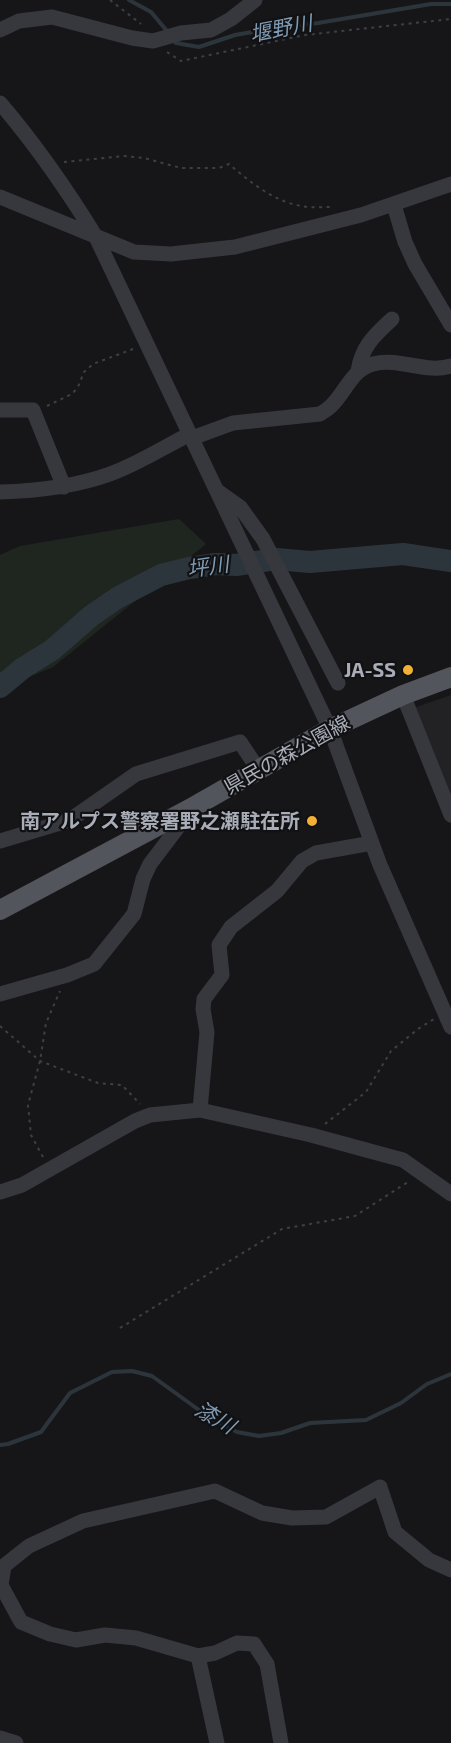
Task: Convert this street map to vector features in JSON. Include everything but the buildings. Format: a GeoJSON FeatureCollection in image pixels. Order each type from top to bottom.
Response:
{"type":"FeatureCollection","features":[{"type":"Feature","properties":{"kind":"main road","name":"県民の森公園線"},"geometry":{"type":"LineString","coordinates":[[0,910],[195,806],[330,729],[403,695],[451,677]]}},
{"type":"Feature","properties":{"kind":"street"},"geometry":{"type":"LineString","coordinates":[[0,30],[19,21],[52,17],[132,38],[156,40],[181,33],[211,30],[231,19],[255,0]]}},
{"type":"Feature","properties":{"kind":"street"},"geometry":{"type":"LineString","coordinates":[[0,103],[49,165],[96,237],[330,729],[372,843],[448,1009],[451,1027]]}},
{"type":"Feature","properties":{"kind":"street"},"geometry":{"type":"LineString","coordinates":[[0,197],[134,252],[171,254],[235,247],[361,215],[451,184]]}},
{"type":"Feature","properties":{"kind":"street"},"geometry":{"type":"LineString","coordinates":[[394,205],[405,242],[415,264],[451,326]]}},
{"type":"Feature","properties":{"kind":"street"},"geometry":{"type":"LineString","coordinates":[[358,371],[360,356],[371,339],[392,319]]}},
{"type":"Feature","properties":{"kind":"street"},"geometry":{"type":"LineString","coordinates":[[0,492],[36,491],[64,487],[111,474],[191,436],[233,423],[320,414],[331,407],[358,371],[373,364],[392,362],[442,369],[451,366]]}},
{"type":"Feature","properties":{"kind":"street"},"geometry":{"type":"LineString","coordinates":[[0,410],[33,410],[64,487]]}},
{"type":"Feature","properties":{"kind":"street"},"geometry":{"type":"LineString","coordinates":[[216,490],[240,507],[263,539],[338,683]]}},
{"type":"Feature","properties":{"kind":"street"},"geometry":{"type":"LineString","coordinates":[[403,695],[451,815]]}},
{"type":"Feature","properties":{"kind":"street"},"geometry":{"type":"LineString","coordinates":[[0,841],[70,820],[136,774],[240,742],[258,769]]}},
{"type":"Feature","properties":{"kind":"street"},"geometry":{"type":"LineString","coordinates":[[0,994],[67,975],[94,964],[135,914],[143,879],[150,864],[195,806]]}},
{"type":"Feature","properties":{"kind":"street"},"geometry":{"type":"LineString","coordinates":[[200,1110],[207,1032],[203,1009],[204,999],[222,975],[219,945],[231,927],[278,891],[302,861],[316,853],[372,843]]}},
{"type":"Feature","properties":{"kind":"street"},"geometry":{"type":"LineString","coordinates":[[0,1192],[22,1185],[135,1121],[150,1116],[200,1110],[311,1135],[403,1160],[451,1194]]}},
{"type":"Feature","properties":{"kind":"street"},"geometry":{"type":"LineString","coordinates":[[281,1743],[267,1664],[254,1644],[237,1643],[215,1653],[198,1656],[136,1638],[105,1635],[76,1640],[50,1634],[21,1622],[1,1585],[4,1566],[29,1546],[83,1521],[215,1491],[262,1513],[292,1518],[326,1517],[380,1487],[395,1532],[429,1560],[451,1570]]}},
{"type":"Feature","properties":{"kind":"street"},"geometry":{"type":"LineString","coordinates":[[198,1656],[217,1743]]}},
{"type":"Feature","properties":{"kind":"street"},"geometry":{"type":"LineString","coordinates":[[0,1738],[16,1743]]}},
{"type":"Feature","properties":{"kind":"path"},"geometry":{"type":"LineString","coordinates":[[110,0],[181,61],[305,35],[451,19]]}},
{"type":"Feature","properties":{"kind":"path"},"geometry":{"type":"LineString","coordinates":[[49,165],[123,156],[144,158],[181,168],[219,168],[229,164],[256,187],[276,197],[301,206],[350,207],[361,215]]}},
{"type":"Feature","properties":{"kind":"path"},"geometry":{"type":"LineString","coordinates":[[33,410],[63,400],[72,394],[78,387],[84,372],[93,364],[147,344]]}},
{"type":"Feature","properties":{"kind":"path"},"geometry":{"type":"LineString","coordinates":[[50,1170],[32,1135],[28,1105],[40,1061],[46,1023],[67,975]]}},
{"type":"Feature","properties":{"kind":"path"},"geometry":{"type":"LineString","coordinates":[[311,1135],[366,1092],[391,1051],[448,1009]]}},
{"type":"Feature","properties":{"kind":"path"},"geometry":{"type":"LineString","coordinates":[[0,1026],[40,1061],[98,1083],[122,1085],[150,1116]]}},
{"type":"Feature","properties":{"kind":"path"},"geometry":{"type":"LineString","coordinates":[[120,1328],[282,1229],[355,1216],[406,1184],[419,1171]]}},
{"type":"Feature","properties":{"kind":"shaded area"},"geometry":{"type":"Polygon","coordinates":[[[179,519],[206,544],[53,667],[0,689],[0,555],[20,546],[179,519]]]}},
{"type":"Feature","properties":{"kind":"shaded area"},"geometry":{"type":"Polygon","coordinates":[[[451,695],[451,802],[414,708],[451,695]]]}},
{"type":"Feature","properties":{"kind":"waterway","name":"堰野川"},"geometry":{"type":"LineString","coordinates":[[129,0],[151,12],[167,31]]}},
{"type":"Feature","properties":{"kind":"waterway","name":"堰野川"},"geometry":{"type":"LineString","coordinates":[[173,40],[176,43],[199,47],[235,35],[281,27],[431,4],[451,4]]}},
{"type":"Feature","properties":{"kind":"waterway","name":"坪川"},"geometry":{"type":"LineString","coordinates":[[0,687],[23,668],[52,650],[91,616],[117,598],[161,575],[216,564],[236,565],[276,559],[310,562],[403,554],[451,561]]}},
{"type":"Feature","properties":{"kind":"waterway","name":"漆川"},"geometry":{"type":"LineString","coordinates":[[0,1445],[41,1432],[70,1393],[112,1372],[132,1371],[152,1376],[210,1418],[237,1432],[259,1436],[281,1433],[310,1423],[366,1420],[401,1403],[427,1384],[451,1374]]}},
{"type":"Feature","properties":{"kind":"place","name":"JA-SS"},"geometry":{"type":"Point","coordinates":[408,670]}},
{"type":"Feature","properties":{"kind":"place","name":"南アルプス警察署野之瀬駐在所"},"geometry":{"type":"Point","coordinates":[312,821]}}]}
